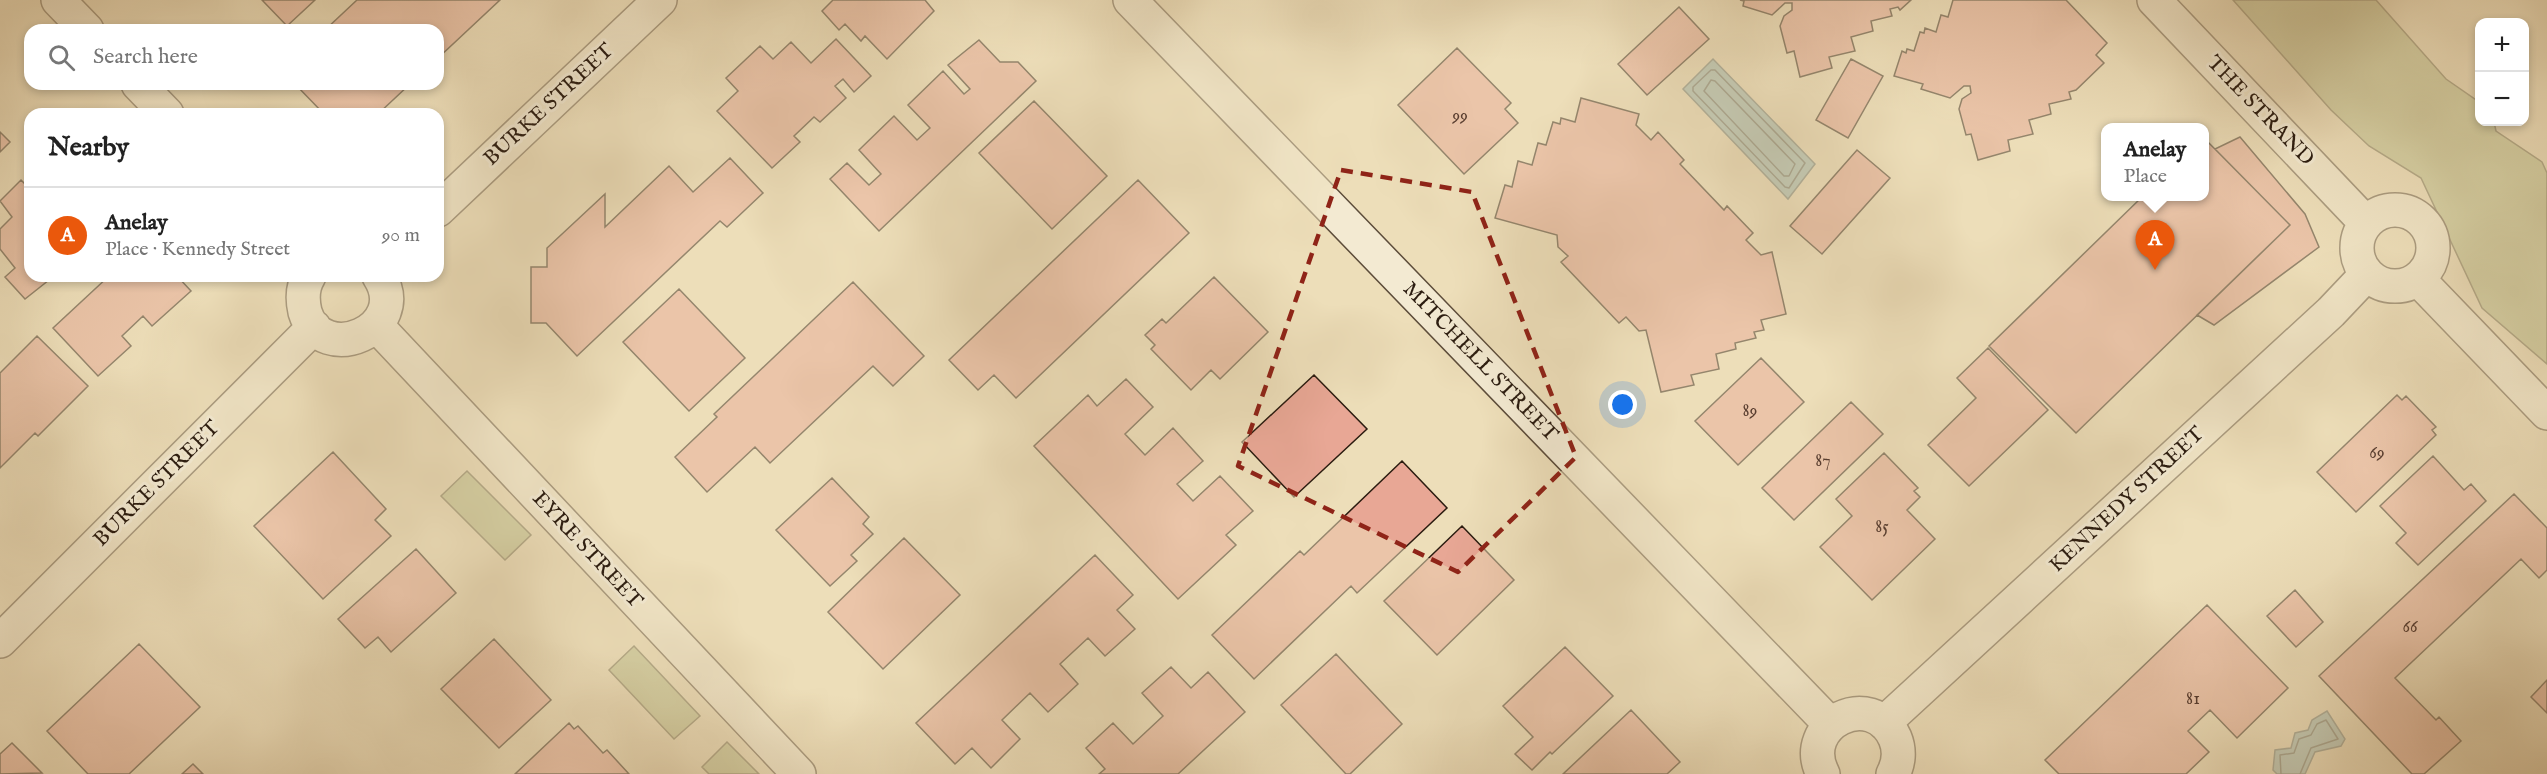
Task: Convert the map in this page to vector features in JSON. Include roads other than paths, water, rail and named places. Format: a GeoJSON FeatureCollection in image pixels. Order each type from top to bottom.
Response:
{"type":"FeatureCollection","features":[{"type":"Feature","properties":{"kind":"street"},"geometry":{"type":"LineString","coordinates":[[58,0],[81,24]]}},
{"type":"Feature","properties":{"kind":"street","name":"BURKE STREET"},"geometry":{"type":"LineString","coordinates":[[444,204],[660,0]]}},
{"type":"Feature","properties":{"kind":"street","name":"MITCHELL STREET"},"geometry":{"type":"LineString","coordinates":[[1130,0],[1830,724]]}},
{"type":"Feature","properties":{"kind":"street","name":"THE STRAND"},"geometry":{"type":"LineString","coordinates":[[2154,0],[2366,223]]}},
{"type":"Feature","properties":{"kind":"street"},"geometry":{"type":"LineString","coordinates":[[144,90],[161,108]]}},
{"type":"Feature","properties":{"kind":"street"},"geometry":{"type":"LineString","coordinates":[[2389,210],[2401,210],[2423,222],[2431,233],[2433,258],[2427,270],[2418,279],[2398,287],[2376,281],[2367,274],[2357,254],[2357,243],[2366,223],[2389,210]]}},
{"type":"Feature","properties":{"kind":"street","name":"KENNEDY STREET"},"geometry":{"type":"LineString","coordinates":[[1884,723],[2322,320],[2367,274]]}},
{"type":"Feature","properties":{"kind":"street"},"geometry":{"type":"LineString","coordinates":[[2418,279],[2547,413]]}},
{"type":"Feature","properties":{"kind":"street"},"geometry":{"type":"LineString","coordinates":[[307,282],[303,291],[303,304],[307,316],[314,327],[338,340],[365,334],[376,325],[386,304],[386,291],[382,282]]}},
{"type":"Feature","properties":{"kind":"street","name":"EYRE STREET"},"geometry":{"type":"LineString","coordinates":[[376,325],[799,774]]}},
{"type":"Feature","properties":{"kind":"street","name":"BURKE STREET"},"geometry":{"type":"LineString","coordinates":[[0,641],[314,327]]}},
{"type":"Feature","properties":{"kind":"street"},"geometry":{"type":"LineString","coordinates":[[1823,774],[1818,760],[1818,747],[1830,724],[1851,714],[1863,714],[1884,723],[1897,743],[1898,755],[1893,774]]}},
{"type":"Feature","properties":{"kind":"water"},"geometry":{"type":"Polygon","coordinates":[[[1713,59],[1815,164],[1788,199],[1683,89],[1713,59]]]}},
{"type":"Feature","properties":{"kind":"water"},"geometry":{"type":"Polygon","coordinates":[[[2327,711],[2345,739],[2341,746],[2315,752],[2305,774],[2277,774],[2273,770],[2275,750],[2291,748],[2295,733],[2308,730],[2312,720],[2327,711]]]}},
{"type":"Feature","properties":{"kind":"place","name":"Anelay"},"geometry":{"type":"Point","coordinates":[2155,270]}}]}
